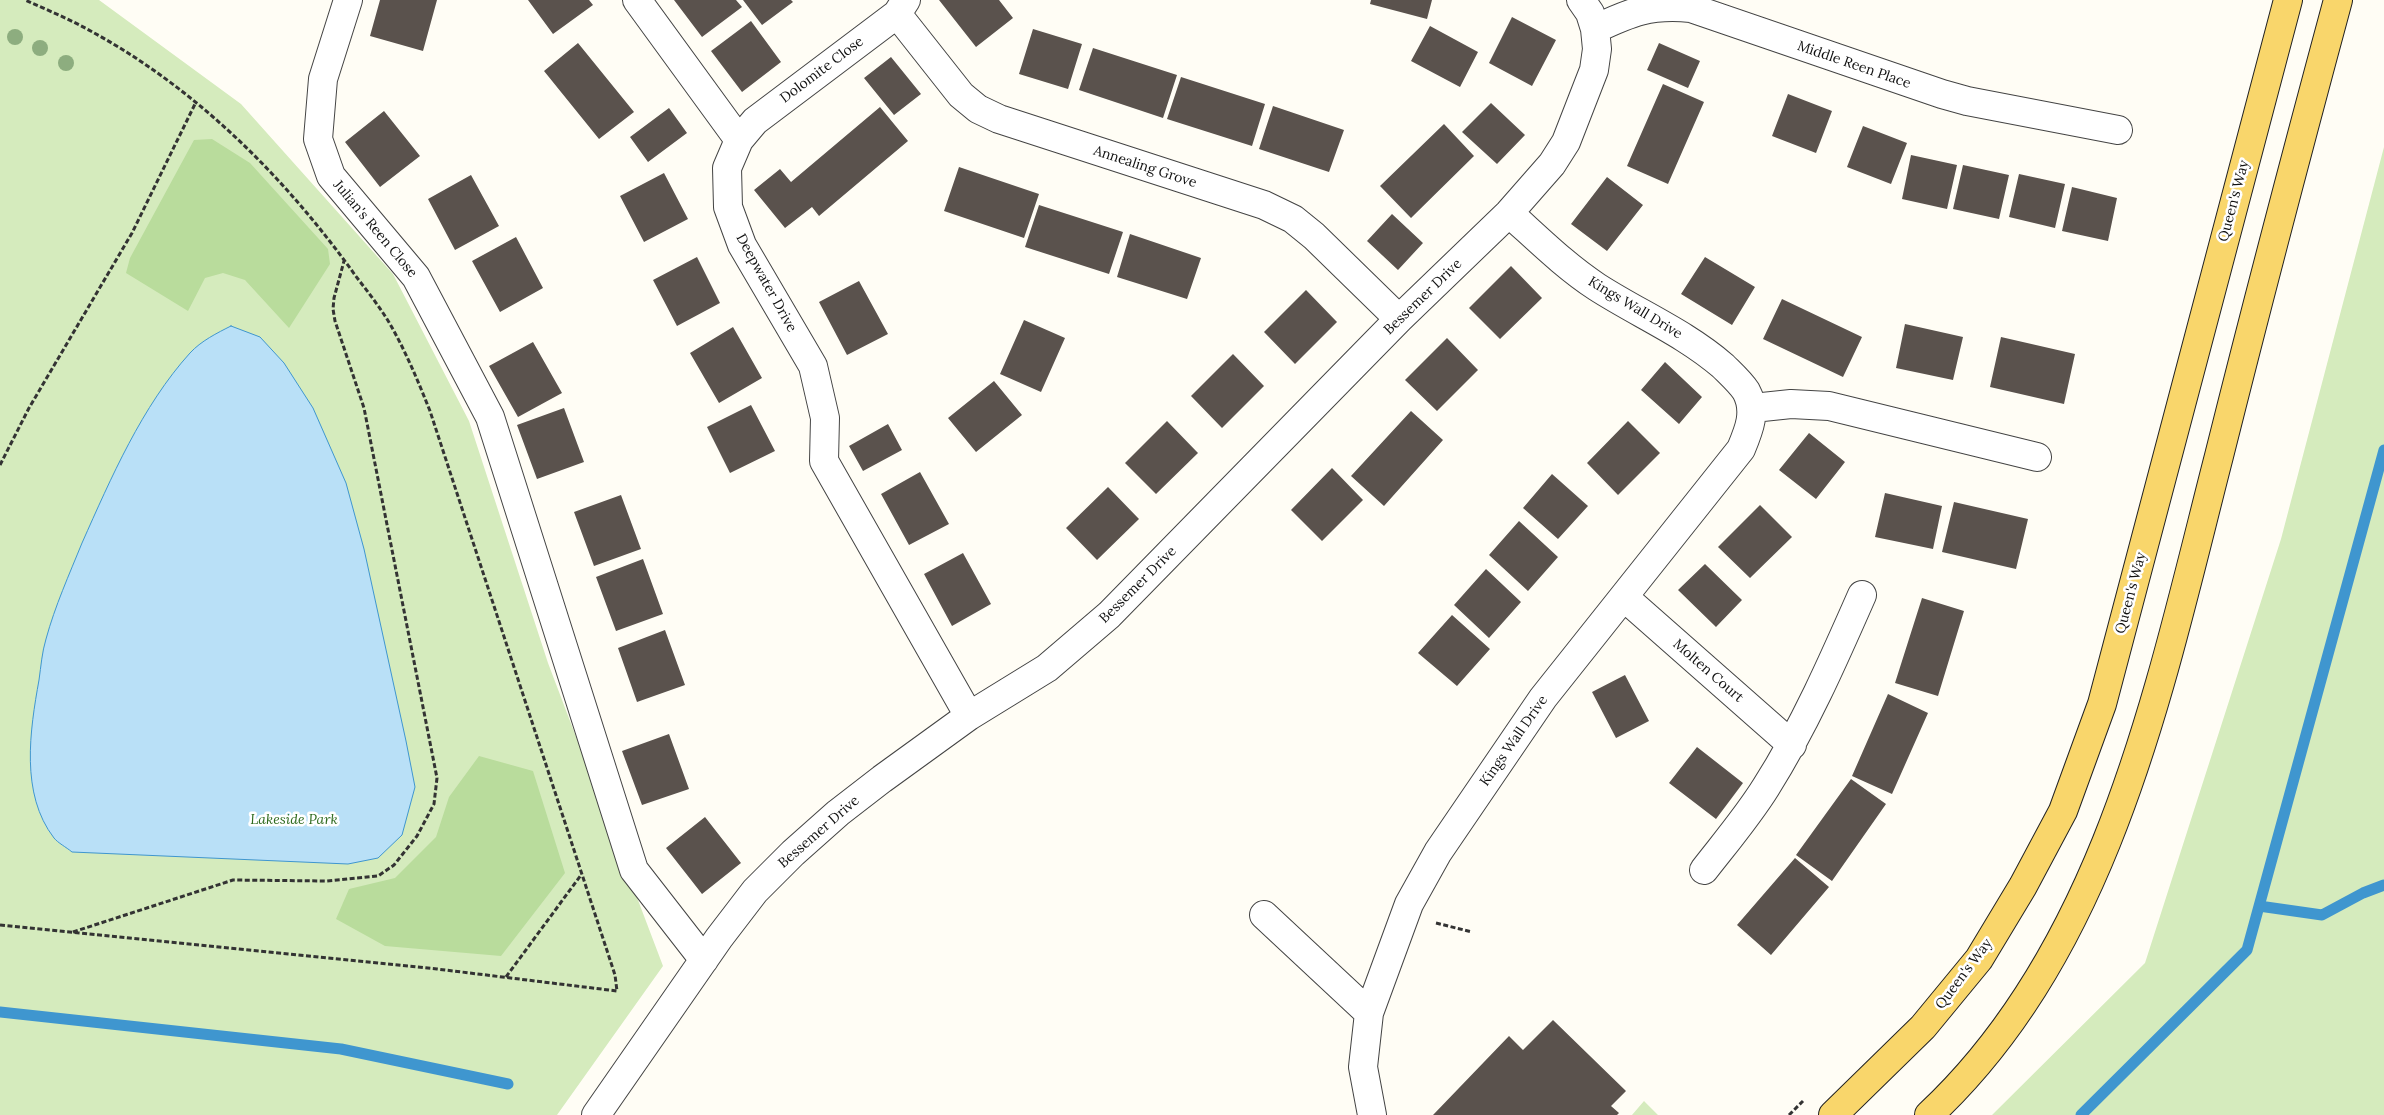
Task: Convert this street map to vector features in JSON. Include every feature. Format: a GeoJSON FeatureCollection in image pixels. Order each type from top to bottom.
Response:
{"type":"FeatureCollection","features":[{"type":"Feature","properties":{"kind":"main road","name":"Queen's Way"},"geometry":{"type":"LineString","coordinates":[[1833,1115],[1923,1027],[1979,959],[2023,886],[2063,811],[2102,704],[2288,0]]}},
{"type":"Feature","properties":{"kind":"main road"},"geometry":{"type":"LineString","coordinates":[[1929,1115],[1959,1087],[2021,1006],[2062,937],[2099,863],[2139,750],[2172,641],[2338,0]]}},
{"type":"Feature","properties":{"kind":"street","name":"Julian's Reen Close"},"geometry":{"type":"LineString","coordinates":[[348,0],[323,79],[318,139],[331,176],[416,277],[490,417],[634,870],[704,960]]}},
{"type":"Feature","properties":{"kind":"street"},"geometry":{"type":"LineString","coordinates":[[637,0],[739,140]]}},
{"type":"Feature","properties":{"kind":"street","name":"Bessemer Drive"},"geometry":{"type":"LineString","coordinates":[[596,1115],[704,960],[756,892],[793,853],[838,813],[968,716],[1047,668],[1109,616],[1399,319],[1510,213],[1552,164],[1566,142],[1594,70],[1597,49],[1594,29],[1590,13],[1581,0]]}},
{"type":"Feature","properties":{"kind":"street","name":"Middle Reen Place"},"geometry":{"type":"LineString","coordinates":[[1594,29],[1647,8],[1668,6],[1691,8],[1926,90],[1967,101],[2118,130]]}},
{"type":"Feature","properties":{"kind":"street","name":"Dolomite Close"},"geometry":{"type":"LineString","coordinates":[[739,140],[755,120],[901,7]]}},
{"type":"Feature","properties":{"kind":"street","name":"Annealing Grove"},"geometry":{"type":"LineString","coordinates":[[901,7],[961,95],[978,109],[999,119],[1264,205],[1293,219],[1314,236],[1399,319]]}},
{"type":"Feature","properties":{"kind":"street","name":"Deepwater Drive"},"geometry":{"type":"LineString","coordinates":[[739,140],[727,168],[728,206],[742,244],[813,366],[825,418],[824,461],[968,716]]}},
{"type":"Feature","properties":{"kind":"street","name":"Kings Wall Drive"},"geometry":{"type":"LineString","coordinates":[[1372,1115],[1363,1067],[1369,1013],[1409,904],[1438,852],[1543,698],[1742,450],[1750,430],[1752,408],[1746,391],[1735,378],[1704,350],[1596,286],[1559,259],[1510,213]]}},
{"type":"Feature","properties":{"kind":"street"},"geometry":{"type":"LineString","coordinates":[[1752,408],[1792,404],[1829,406],[2037,457]]}},
{"type":"Feature","properties":{"kind":"street"},"geometry":{"type":"LineString","coordinates":[[1704,870],[1765,789],[1792,745],[1830,670],[1862,596]]}},
{"type":"Feature","properties":{"kind":"street","name":"Molten Court"},"geometry":{"type":"LineString","coordinates":[[1624,597],[1792,745]]}},
{"type":"Feature","properties":{"kind":"street"},"geometry":{"type":"LineString","coordinates":[[1264,915],[1369,1013]]}},
{"type":"Feature","properties":{"kind":"path"},"geometry":{"type":"LineString","coordinates":[[0,924],[506,977],[618,991],[615,975],[430,411],[416,375],[390,324],[315,220],[255,154],[196,102],[143,64],[87,29],[25,0]]}},
{"type":"Feature","properties":{"kind":"path"},"geometry":{"type":"LineString","coordinates":[[0,465],[29,408],[132,233],[196,102]]}},
{"type":"Feature","properties":{"kind":"path"},"geometry":{"type":"LineString","coordinates":[[71,932],[233,880],[341,881],[378,876],[387,872],[405,852],[417,836],[434,804],[437,778],[404,618],[375,457],[359,389],[334,321],[332,309],[344,260]]}},
{"type":"Feature","properties":{"kind":"path"},"geometry":{"type":"LineString","coordinates":[[506,977],[581,874]]}},
{"type":"Feature","properties":{"kind":"path"},"geometry":{"type":"LineString","coordinates":[[1789,1115],[1808,1096]]}},
{"type":"Feature","properties":{"kind":"green space","name":"Lakeside Park"},"geometry":{"type":"Polygon","coordinates":[[[0,0],[99,0],[241,104],[393,274],[469,421],[548,663],[663,966],[557,1115],[0,1115],[0,0]]]}},
{"type":"Feature","properties":{"kind":"green space"},"geometry":{"type":"Polygon","coordinates":[[[212,139],[250,163],[328,249],[330,264],[289,328],[245,280],[223,273],[205,278],[188,311],[126,273],[130,258],[194,140],[212,139]]]}},
{"type":"Feature","properties":{"kind":"green space"},"geometry":{"type":"Polygon","coordinates":[[[2384,147],[2384,1115],[1992,1115],[2145,963],[2281,539],[2384,147]]]}},
{"type":"Feature","properties":{"kind":"green space"},"geometry":{"type":"Polygon","coordinates":[[[479,756],[533,771],[565,873],[501,956],[385,946],[336,919],[349,889],[395,878],[436,837],[449,797],[479,756]]]}},
{"type":"Feature","properties":{"kind":"green space"},"geometry":{"type":"Polygon","coordinates":[[[1644,1101],[1658,1115],[1632,1115],[1644,1101]]]}},
{"type":"Feature","properties":{"kind":"water"},"geometry":{"type":"Polygon","coordinates":[[[231,326],[260,337],[284,363],[313,408],[346,483],[364,549],[415,787],[402,835],[378,858],[348,864],[72,852],[54,838],[43,821],[36,802],[30,761],[33,720],[45,644],[67,579],[116,468],[142,419],[190,353],[209,338],[231,326]]]}},
{"type":"Feature","properties":{"kind":"building"},"geometry":{"type":"Polygon","coordinates":[[[380,0],[437,0],[423,51],[370,36],[380,0]]]}},
{"type":"Feature","properties":{"kind":"building"},"geometry":{"type":"Polygon","coordinates":[[[528,0],[589,0],[593,5],[553,34],[528,0]]]}},
{"type":"Feature","properties":{"kind":"building"},"geometry":{"type":"Polygon","coordinates":[[[674,0],[736,0],[742,7],[702,37],[674,0]]]}},
{"type":"Feature","properties":{"kind":"building"},"geometry":{"type":"Polygon","coordinates":[[[743,0],[791,0],[793,2],[762,25],[743,0]]]}},
{"type":"Feature","properties":{"kind":"building"},"geometry":{"type":"Polygon","coordinates":[[[939,0],[999,0],[1013,18],[976,47],[939,0]]]}},
{"type":"Feature","properties":{"kind":"building"},"geometry":{"type":"Polygon","coordinates":[[[1371,0],[1432,0],[1427,19],[1370,4],[1371,0]]]}},
{"type":"Feature","properties":{"kind":"building"},"geometry":{"type":"Polygon","coordinates":[[[1512,17],[1556,40],[1532,86],[1489,63],[1512,17]]]}},
{"type":"Feature","properties":{"kind":"building"},"geometry":{"type":"Polygon","coordinates":[[[751,21],[781,62],[742,92],[711,51],[751,21]]]}},
{"type":"Feature","properties":{"kind":"building"},"geometry":{"type":"Polygon","coordinates":[[[1430,26],[1478,52],[1460,87],[1411,61],[1430,26]]]}},
{"type":"Feature","properties":{"kind":"building"},"geometry":{"type":"Polygon","coordinates":[[[1033,29],[1082,44],[1068,89],[1019,74],[1033,29]]]}},
{"type":"Feature","properties":{"kind":"building"},"geometry":{"type":"Polygon","coordinates":[[[578,43],[634,112],[599,139],[544,71],[578,43]]]}},
{"type":"Feature","properties":{"kind":"building"},"geometry":{"type":"Polygon","coordinates":[[[1659,43],[1700,61],[1688,88],[1647,70],[1659,43]]]}},
{"type":"Feature","properties":{"kind":"building"},"geometry":{"type":"Polygon","coordinates":[[[1093,48],[1177,75],[1163,118],[1079,90],[1093,48]]]}},
{"type":"Feature","properties":{"kind":"building"},"geometry":{"type":"Polygon","coordinates":[[[891,57],[921,94],[894,115],[864,78],[891,57]]]}},
{"type":"Feature","properties":{"kind":"building"},"geometry":{"type":"Polygon","coordinates":[[[1181,77],[1265,104],[1252,146],[1167,119],[1181,77]]]}},
{"type":"Feature","properties":{"kind":"building"},"geometry":{"type":"Polygon","coordinates":[[[1663,84],[1704,102],[1668,184],[1627,166],[1663,84]]]}},
{"type":"Feature","properties":{"kind":"building"},"geometry":{"type":"Polygon","coordinates":[[[1788,94],[1832,111],[1816,153],[1772,136],[1788,94]]]}},
{"type":"Feature","properties":{"kind":"building"},"geometry":{"type":"Polygon","coordinates":[[[1491,103],[1525,135],[1497,164],[1462,132],[1491,103]]]}},
{"type":"Feature","properties":{"kind":"building"},"geometry":{"type":"Polygon","coordinates":[[[1273,106],[1344,130],[1329,172],[1259,149],[1273,106]]]}},
{"type":"Feature","properties":{"kind":"building"},"geometry":{"type":"Polygon","coordinates":[[[880,107],[908,141],[819,216],[812,207],[785,228],[754,190],[780,169],[791,182],[880,107]]]}},
{"type":"Feature","properties":{"kind":"building"},"geometry":{"type":"Polygon","coordinates":[[[669,108],[687,133],[648,162],[630,137],[669,108]]]}},
{"type":"Feature","properties":{"kind":"building"},"geometry":{"type":"Polygon","coordinates":[[[384,111],[420,156],[380,187],[345,142],[384,111]]]}},
{"type":"Feature","properties":{"kind":"building"},"geometry":{"type":"Polygon","coordinates":[[[1444,124],[1474,156],[1411,218],[1380,186],[1444,124]]]}},
{"type":"Feature","properties":{"kind":"building"},"geometry":{"type":"Polygon","coordinates":[[[1863,126],[1907,143],[1891,184],[1847,167],[1863,126]]]}},
{"type":"Feature","properties":{"kind":"building"},"geometry":{"type":"Polygon","coordinates":[[[1911,155],[1957,165],[1947,209],[1902,199],[1911,155]]]}},
{"type":"Feature","properties":{"kind":"building"},"geometry":{"type":"Polygon","coordinates":[[[1963,165],[2009,175],[1999,219],[1953,209],[1963,165]]]}},
{"type":"Feature","properties":{"kind":"building"},"geometry":{"type":"Polygon","coordinates":[[[959,167],[1039,194],[1024,238],[944,211],[959,167]]]}},
{"type":"Feature","properties":{"kind":"building"},"geometry":{"type":"Polygon","coordinates":[[[664,173],[688,219],[644,242],[620,196],[664,173]]]}},
{"type":"Feature","properties":{"kind":"building"},"geometry":{"type":"Polygon","coordinates":[[[2019,174],[2065,184],[2055,228],[2009,217],[2019,174]]]}},
{"type":"Feature","properties":{"kind":"building"},"geometry":{"type":"Polygon","coordinates":[[[471,175],[499,226],[455,250],[428,199],[471,175]]]}},
{"type":"Feature","properties":{"kind":"building"},"geometry":{"type":"Polygon","coordinates":[[[1607,177],[1643,205],[1607,251],[1571,224],[1607,177]]]}},
{"type":"Feature","properties":{"kind":"building"},"geometry":{"type":"Polygon","coordinates":[[[2072,187],[2117,198],[2108,241],[2062,231],[2072,187]]]}},
{"type":"Feature","properties":{"kind":"building"},"geometry":{"type":"Polygon","coordinates":[[[1039,205],[1123,232],[1109,274],[1025,247],[1039,205]]]}},
{"type":"Feature","properties":{"kind":"building"},"geometry":{"type":"Polygon","coordinates":[[[1392,214],[1423,243],[1398,270],[1367,241],[1392,214]]]}},
{"type":"Feature","properties":{"kind":"building"},"geometry":{"type":"Polygon","coordinates":[[[1130,234],[1201,258],[1187,299],[1117,277],[1130,234]]]}},
{"type":"Feature","properties":{"kind":"building"},"geometry":{"type":"Polygon","coordinates":[[[516,237],[543,288],[500,312],[472,261],[516,237]]]}},
{"type":"Feature","properties":{"kind":"building"},"geometry":{"type":"Polygon","coordinates":[[[697,257],[720,303],[677,326],[653,280],[697,257]]]}},
{"type":"Feature","properties":{"kind":"building"},"geometry":{"type":"Polygon","coordinates":[[[1705,257],[1755,287],[1732,325],[1681,294],[1705,257]]]}},
{"type":"Feature","properties":{"kind":"building"},"geometry":{"type":"Polygon","coordinates":[[[1511,266],[1542,298],[1500,339],[1469,308],[1511,266]]]}},
{"type":"Feature","properties":{"kind":"building"},"geometry":{"type":"Polygon","coordinates":[[[859,281],[888,334],[847,355],[819,302],[859,281]]]}},
{"type":"Feature","properties":{"kind":"building"},"geometry":{"type":"Polygon","coordinates":[[[1306,290],[1337,322],[1295,364],[1264,332],[1306,290]]]}},
{"type":"Feature","properties":{"kind":"building"},"geometry":{"type":"Polygon","coordinates":[[[1782,299],[1862,337],[1843,377],[1763,339],[1782,299]]]}},
{"type":"Feature","properties":{"kind":"building"},"geometry":{"type":"Polygon","coordinates":[[[1024,320],[1065,338],[1041,392],[1000,374],[1024,320]]]}},
{"type":"Feature","properties":{"kind":"building"},"geometry":{"type":"Polygon","coordinates":[[[1905,324],[1963,337],[1953,380],[1896,368],[1905,324]]]}},
{"type":"Feature","properties":{"kind":"building"},"geometry":{"type":"Polygon","coordinates":[[[733,327],[762,378],[719,403],[690,353],[733,327]]]}},
{"type":"Feature","properties":{"kind":"building"},"geometry":{"type":"Polygon","coordinates":[[[2001,337],[2075,354],[2064,404],[1990,387],[2001,337]]]}},
{"type":"Feature","properties":{"kind":"building"},"geometry":{"type":"Polygon","coordinates":[[[1447,338],[1478,370],[1437,411],[1405,380],[1447,338]]]}},
{"type":"Feature","properties":{"kind":"building"},"geometry":{"type":"Polygon","coordinates":[[[533,342],[562,393],[518,417],[489,366],[533,342]]]}},
{"type":"Feature","properties":{"kind":"building"},"geometry":{"type":"Polygon","coordinates":[[[1233,354],[1264,386],[1222,428],[1191,396],[1233,354]]]}},
{"type":"Feature","properties":{"kind":"building"},"geometry":{"type":"Polygon","coordinates":[[[1665,362],[1702,397],[1679,424],[1641,390],[1665,362]]]}},
{"type":"Feature","properties":{"kind":"building"},"geometry":{"type":"Polygon","coordinates":[[[994,381],[1022,415],[976,452],[948,418],[994,381]]]}},
{"type":"Feature","properties":{"kind":"building"},"geometry":{"type":"Polygon","coordinates":[[[751,405],[775,451],[730,473],[707,427],[751,405]]]}},
{"type":"Feature","properties":{"kind":"building"},"geometry":{"type":"Polygon","coordinates":[[[564,408],[584,462],[537,479],[517,425],[564,408]]]}},
{"type":"Feature","properties":{"kind":"building"},"geometry":{"type":"Polygon","coordinates":[[[1411,411],[1443,440],[1384,506],[1351,476],[1411,411]]]}},
{"type":"Feature","properties":{"kind":"building"},"geometry":{"type":"Polygon","coordinates":[[[1167,421],[1198,453],[1156,494],[1125,463],[1167,421]]]}},
{"type":"Feature","properties":{"kind":"building"},"geometry":{"type":"Polygon","coordinates":[[[1628,421],[1660,453],[1618,495],[1587,463],[1628,421]]]}},
{"type":"Feature","properties":{"kind":"building"},"geometry":{"type":"Polygon","coordinates":[[[888,424],[902,450],[863,471],[849,446],[888,424]]]}},
{"type":"Feature","properties":{"kind":"building"},"geometry":{"type":"Polygon","coordinates":[[[1809,433],[1845,462],[1816,499],[1779,470],[1809,433]]]}},
{"type":"Feature","properties":{"kind":"building"},"geometry":{"type":"Polygon","coordinates":[[[1332,468],[1363,500],[1322,541],[1291,510],[1332,468]]]}},
{"type":"Feature","properties":{"kind":"building"},"geometry":{"type":"Polygon","coordinates":[[[920,472],[949,524],[909,545],[881,494],[920,472]]]}},
{"type":"Feature","properties":{"kind":"building"},"geometry":{"type":"Polygon","coordinates":[[[1552,474],[1588,506],[1558,539],[1523,508],[1552,474]]]}},
{"type":"Feature","properties":{"kind":"building"},"geometry":{"type":"Polygon","coordinates":[[[1108,487],[1139,519],[1097,560],[1066,528],[1108,487]]]}},
{"type":"Feature","properties":{"kind":"building"},"geometry":{"type":"Polygon","coordinates":[[[1885,493],[1942,506],[1933,549],[1875,537],[1885,493]]]}},
{"type":"Feature","properties":{"kind":"building"},"geometry":{"type":"Polygon","coordinates":[[[621,495],[641,549],[594,566],[574,512],[621,495]]]}},
{"type":"Feature","properties":{"kind":"building"},"geometry":{"type":"Polygon","coordinates":[[[1954,502],[2028,519],[2016,569],[1942,552],[1954,502]]]}},
{"type":"Feature","properties":{"kind":"building"},"geometry":{"type":"Polygon","coordinates":[[[1760,505],[1792,537],[1750,578],[1718,547],[1760,505]]]}},
{"type":"Feature","properties":{"kind":"building"},"geometry":{"type":"Polygon","coordinates":[[[1519,521],[1558,557],[1528,591],[1489,555],[1519,521]]]}},
{"type":"Feature","properties":{"kind":"building"},"geometry":{"type":"Polygon","coordinates":[[[963,553],[991,604],[952,626],[924,574],[963,553]]]}},
{"type":"Feature","properties":{"kind":"building"},"geometry":{"type":"Polygon","coordinates":[[[643,559],[663,614],[616,631],[596,577],[643,559]]]}},
{"type":"Feature","properties":{"kind":"building"},"geometry":{"type":"Polygon","coordinates":[[[1705,564],[1742,600],[1716,627],[1678,590],[1705,564]]]}},
{"type":"Feature","properties":{"kind":"building"},"geometry":{"type":"Polygon","coordinates":[[[1486,569],[1521,602],[1489,638],[1454,605],[1486,569]]]}},
{"type":"Feature","properties":{"kind":"building"},"geometry":{"type":"Polygon","coordinates":[[[1922,598],[1964,611],[1938,696],[1895,683],[1922,598]]]}},
{"type":"Feature","properties":{"kind":"building"},"geometry":{"type":"Polygon","coordinates":[[[1452,615],[1490,649],[1457,686],[1418,653],[1452,615]]]}},
{"type":"Feature","properties":{"kind":"building"},"geometry":{"type":"Polygon","coordinates":[[[665,630],[685,685],[637,702],[618,648],[665,630]]]}},
{"type":"Feature","properties":{"kind":"building"},"geometry":{"type":"Polygon","coordinates":[[[1625,675],[1649,721],[1616,738],[1592,692],[1625,675]]]}},
{"type":"Feature","properties":{"kind":"building"},"geometry":{"type":"Polygon","coordinates":[[[1888,694],[1928,713],[1892,794],[1852,776],[1888,694]]]}},
{"type":"Feature","properties":{"kind":"building"},"geometry":{"type":"Polygon","coordinates":[[[669,734],[689,789],[642,805],[622,751],[669,734]]]}},
{"type":"Feature","properties":{"kind":"building"},"geometry":{"type":"Polygon","coordinates":[[[1697,747],[1743,783],[1716,819],[1669,783],[1697,747]]]}},
{"type":"Feature","properties":{"kind":"building"},"geometry":{"type":"Polygon","coordinates":[[[1851,779],[1886,804],[1832,881],[1796,855],[1851,779]]]}},
{"type":"Feature","properties":{"kind":"building"},"geometry":{"type":"Polygon","coordinates":[[[705,817],[741,863],[702,894],[666,848],[705,817]]]}},
{"type":"Feature","properties":{"kind":"building"},"geometry":{"type":"Polygon","coordinates":[[[1795,858],[1829,887],[1771,955],[1737,925],[1795,858]]]}},
{"type":"Feature","properties":{"kind":"building"},"geometry":{"type":"Polygon","coordinates":[[[1553,1020],[1626,1091],[1611,1106],[1619,1113],[1617,1115],[1433,1115],[1509,1036],[1523,1050],[1553,1020]]]}},
{"type":"Feature","properties":{"kind":"waterway"},"geometry":{"type":"LineString","coordinates":[[2081,1115],[2247,950],[2384,450]]}},
{"type":"Feature","properties":{"kind":"waterway"},"geometry":{"type":"LineString","coordinates":[[2259,906],[2322,915],[2363,893],[2384,885]]}},
{"type":"Feature","properties":{"kind":"waterway"},"geometry":{"type":"LineString","coordinates":[[0,1012],[341,1049],[508,1084]]}}]}
